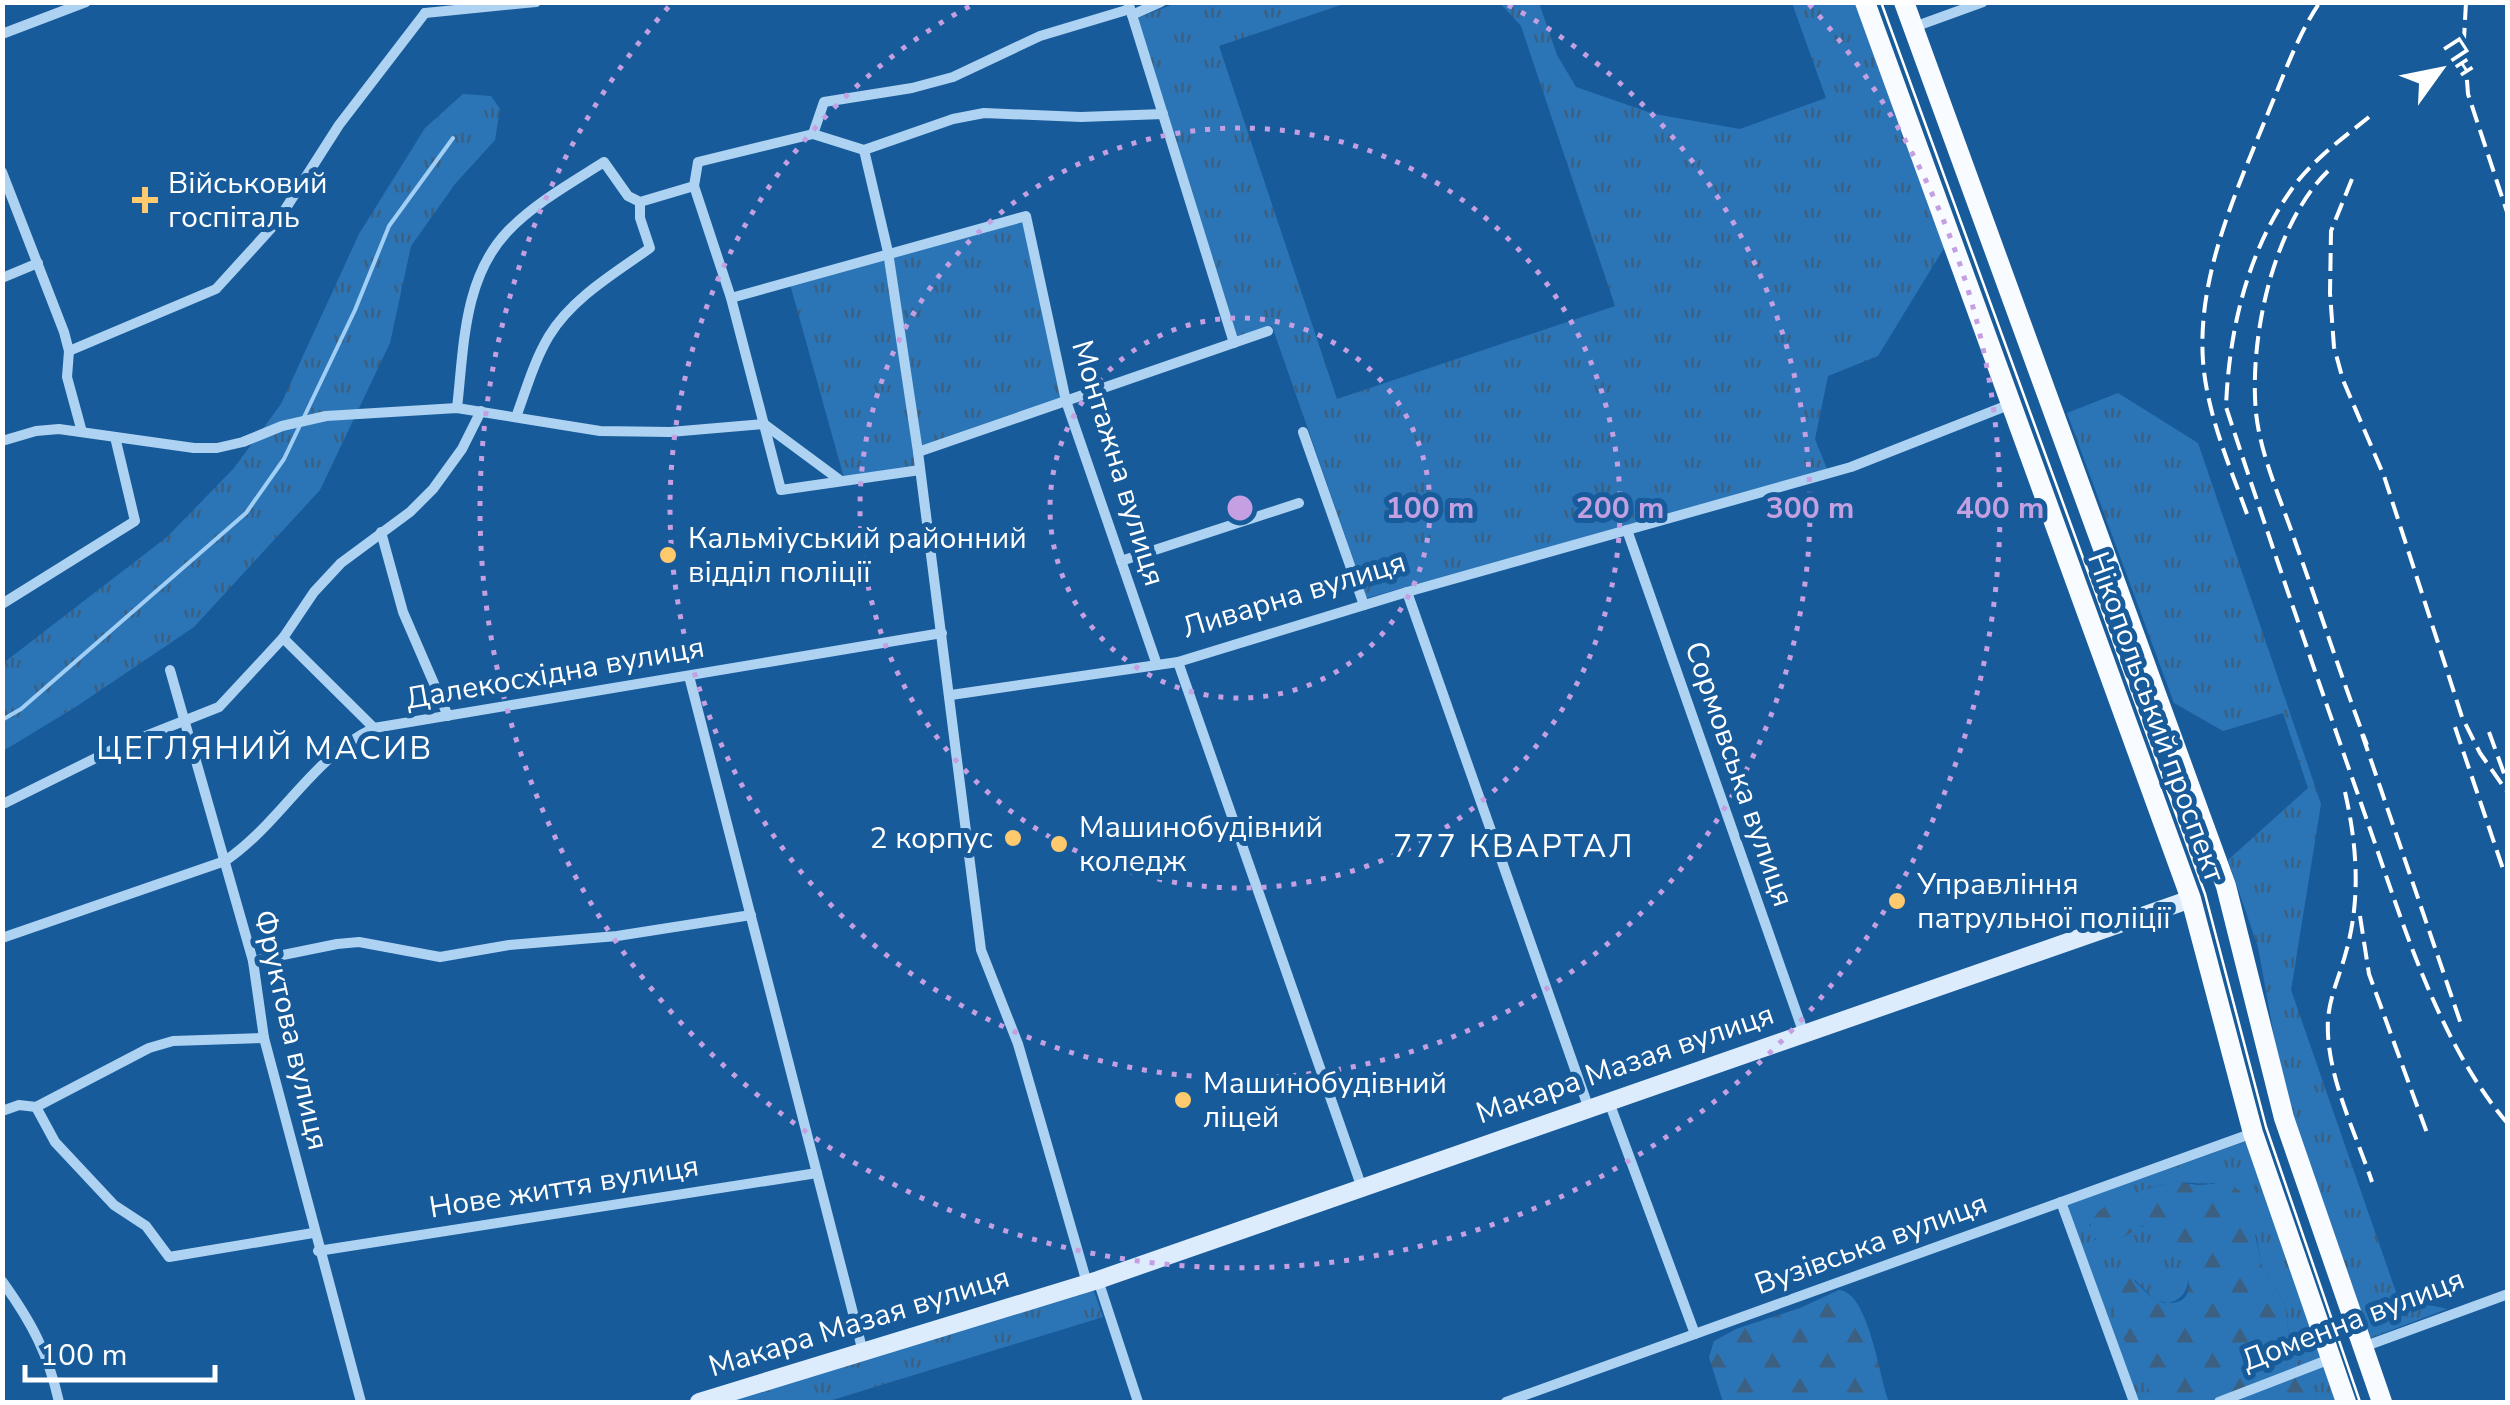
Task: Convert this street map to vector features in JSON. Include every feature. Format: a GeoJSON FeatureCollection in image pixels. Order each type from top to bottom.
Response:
{"type":"FeatureCollection","features":[{"type":"Feature","properties":{"kind":"main road","name":"Нікопольський проспект"},"geometry":{"type":"LineString","coordinates":[[1865,2],[2191,898],[2253,1133],[2346,1402]]}},
{"type":"Feature","properties":{"kind":"main road","name":"Нікопольський проспект"},"geometry":{"type":"LineString","coordinates":[[1904,2],[2226,886],[2284,1118],[2382,1402]]}},
{"type":"Feature","properties":{"kind":"main road","name":"Ливарна вулиця"},"geometry":{"type":"LineString","coordinates":[[2011,404],[2046,391]]}},
{"type":"Feature","properties":{"kind":"main road","name":"Макара Мазая вулиця"},"geometry":{"type":"LineString","coordinates":[[699,1402],[1092,1282],[2226,886]]}},
{"type":"Feature","properties":{"kind":"main road","name":"Доменна вулиця"},"geometry":{"type":"LineString","coordinates":[[2331,1359],[2363,1347]]}},
{"type":"Feature","properties":{"kind":"street"},"geometry":{"type":"LineString","coordinates":[[2,34],[86,2]]}},
{"type":"Feature","properties":{"kind":"street"},"geometry":{"type":"LineString","coordinates":[[69,352],[216,289],[277,222],[339,125],[422,8],[536,2]]}},
{"type":"Feature","properties":{"kind":"street"},"geometry":{"type":"LineString","coordinates":[[813,134],[824,102],[953,77],[1040,36],[1162,2]]}},
{"type":"Feature","properties":{"kind":"street"},"geometry":{"type":"LineString","coordinates":[[1914,28],[1983,2]]}},
{"type":"Feature","properties":{"kind":"street"},"geometry":{"type":"LineString","coordinates":[[1130,9],[1234,343]]}},
{"type":"Feature","properties":{"kind":"street"},"geometry":{"type":"LineString","coordinates":[[920,470],[780,490],[731,298],[694,186],[698,162],[813,134],[864,150],[954,119],[984,113],[1162,114]]}},
{"type":"Feature","properties":{"kind":"street"},"geometry":{"type":"LineString","coordinates":[[864,150],[888,252],[918,452],[981,950],[1018,1044],[1092,1282],[1138,1402]]}},
{"type":"Feature","properties":{"kind":"street"},"geometry":{"type":"LineString","coordinates":[[457,408],[476,282],[508,232],[535,207],[604,162],[628,196],[640,202],[694,186]]}},
{"type":"Feature","properties":{"kind":"street"},"geometry":{"type":"LineString","coordinates":[[2,172],[69,352],[67,377],[82,432]]}},
{"type":"Feature","properties":{"kind":"street"},"geometry":{"type":"LineString","coordinates":[[516,417],[550,334],[597,286],[650,248],[640,218],[640,202]]}},
{"type":"Feature","properties":{"kind":"street","name":"Монтажна вулиця"},"geometry":{"type":"LineString","coordinates":[[888,252],[1026,216],[1066,401],[1157,665]]}},
{"type":"Feature","properties":{"kind":"street"},"geometry":{"type":"LineString","coordinates":[[731,298],[888,252]]}},
{"type":"Feature","properties":{"kind":"street"},"geometry":{"type":"LineString","coordinates":[[2,278],[38,264]]}},
{"type":"Feature","properties":{"kind":"street"},"geometry":{"type":"LineString","coordinates":[[918,452],[1268,331]]}},
{"type":"Feature","properties":{"kind":"street","name":"Ливарна вулиця"},"geometry":{"type":"LineString","coordinates":[[951,695],[1178,662],[1407,592],[1852,467],[2011,404]]}},
{"type":"Feature","properties":{"kind":"street"},"geometry":{"type":"LineString","coordinates":[[2,440],[48,429],[217,448],[326,416],[457,408],[600,432],[670,432],[764,424],[842,481]]}},
{"type":"Feature","properties":{"kind":"street"},"geometry":{"type":"LineString","coordinates":[[4,802],[118,747],[218,707],[283,638],[328,578],[433,488],[462,449],[480,410]]}},
{"type":"Feature","properties":{"kind":"street"},"geometry":{"type":"LineString","coordinates":[[1303,432],[1364,605]]}},
{"type":"Feature","properties":{"kind":"street"},"geometry":{"type":"LineString","coordinates":[[2,604],[135,522],[114,437]]}},
{"type":"Feature","properties":{"kind":"street"},"geometry":{"type":"LineString","coordinates":[[1121,561],[1299,503]]}},
{"type":"Feature","properties":{"kind":"street","name":"Сормовська вулиця"},"geometry":{"type":"LineString","coordinates":[[1627,530],[1804,1034]]}},
{"type":"Feature","properties":{"kind":"street"},"geometry":{"type":"LineString","coordinates":[[382,532],[403,612],[448,716]]}},
{"type":"Feature","properties":{"kind":"street"},"geometry":{"type":"LineString","coordinates":[[1407,592],[1588,1109]]}},
{"type":"Feature","properties":{"kind":"street","name":"Далекосхідна вулиця"},"geometry":{"type":"LineString","coordinates":[[2,938],[225,861],[254,841],[332,754],[374,728],[942,633]]}},
{"type":"Feature","properties":{"kind":"street"},"geometry":{"type":"LineString","coordinates":[[283,638],[374,728]]}},
{"type":"Feature","properties":{"kind":"street"},"geometry":{"type":"LineString","coordinates":[[1178,662],[1362,1188]]}},
{"type":"Feature","properties":{"kind":"street","name":"Фруктова вулиця"},"geometry":{"type":"LineString","coordinates":[[170,670],[253,961],[264,1038],[361,1402]]}},
{"type":"Feature","properties":{"kind":"street"},"geometry":{"type":"LineString","coordinates":[[689,676],[863,1352]]}},
{"type":"Feature","properties":{"kind":"street"},"geometry":{"type":"LineString","coordinates":[[253,961],[359,942],[440,957],[750,915]]}},
{"type":"Feature","properties":{"kind":"street"},"geometry":{"type":"LineString","coordinates":[[2,1111],[18,1105],[36,1107],[149,1048],[173,1041],[264,1038]]}},
{"type":"Feature","properties":{"kind":"street"},"geometry":{"type":"LineString","coordinates":[[1609,1102],[1695,1334]]}},
{"type":"Feature","properties":{"kind":"street"},"geometry":{"type":"LineString","coordinates":[[36,1107],[55,1142],[114,1204],[146,1226],[170,1257],[313,1233]]}},
{"type":"Feature","properties":{"kind":"street","name":"Вузівська вулиця"},"geometry":{"type":"LineString","coordinates":[[1506,1402],[2253,1133]]}},
{"type":"Feature","properties":{"kind":"street","name":"Нове життя вулиця"},"geometry":{"type":"LineString","coordinates":[[318,1251],[817,1173]]}},
{"type":"Feature","properties":{"kind":"street"},"geometry":{"type":"LineString","coordinates":[[2061,1202],[2134,1402]]}},
{"type":"Feature","properties":{"kind":"street"},"geometry":{"type":"LineString","coordinates":[[2,1281],[50,1362],[59,1402]]}},
{"type":"Feature","properties":{"kind":"street","name":"Доменна вулиця"},"geometry":{"type":"LineString","coordinates":[[2363,1347],[2508,1294]]}},
{"type":"Feature","properties":{"kind":"street","name":"Доменна вулиця"},"geometry":{"type":"LineString","coordinates":[[2220,1402],[2331,1359]]}},
{"type":"Feature","properties":{"kind":"green space"},"geometry":{"type":"Polygon","coordinates":[[[1176,3],[1347,3],[1219,46],[1337,399],[1615,306],[1521,26],[1500,3],[1539,3],[1557,55],[1576,87],[1654,114],[1740,129],[1826,98],[1792,3],[1859,3],[1947,243],[1878,356],[1828,376],[1815,439],[1827,469],[1367,598],[1272,326],[1237,337],[1138,18],[1176,3]]]}},
{"type":"Feature","properties":{"kind":"green space"},"geometry":{"type":"Polygon","coordinates":[[[463,94],[491,96],[500,109],[495,140],[455,184],[411,246],[390,343],[320,490],[194,627],[3,751],[2,664],[167,537],[234,468],[281,404],[359,234],[425,128],[463,94]]]}},
{"type":"Feature","properties":{"kind":"green space"},"geometry":{"type":"Polygon","coordinates":[[[1023,219],[1063,399],[920,448],[891,254],[1023,219]]]}},
{"type":"Feature","properties":{"kind":"green space"},"geometry":{"type":"Polygon","coordinates":[[[886,256],[917,467],[844,478],[790,284],[886,256]]]}},
{"type":"Feature","properties":{"kind":"green space"},"geometry":{"type":"Polygon","coordinates":[[[2118,393],[2198,443],[2321,804],[2291,990],[2398,1298],[2447,1309],[2365,1340],[2289,1119],[2258,947],[2228,860],[2308,788],[2283,713],[2223,731],[2174,703],[2067,413],[2118,393]]]}},
{"type":"Feature","properties":{"kind":"green space"},"geometry":{"type":"Polygon","coordinates":[[[2250,1140],[2339,1402],[2318,1402],[2291,1353],[2285,1304],[2262,1267],[2256,1236],[2214,1183],[2184,1182],[2139,1192],[2089,1225],[2095,1240],[2119,1239],[2140,1227],[2148,1227],[2169,1240],[2185,1264],[2187,1288],[2180,1297],[2168,1303],[2155,1300],[2135,1280],[2118,1319],[2137,1368],[2157,1402],[2139,1402],[2067,1205],[2250,1140]]]}},
{"type":"Feature","properties":{"kind":"green space"},"geometry":{"type":"Polygon","coordinates":[[[2176,1182],[2227,1183],[2248,1202],[2262,1267],[2285,1304],[2291,1353],[2318,1402],[2157,1402],[2122,1333],[2113,1288],[2127,1277],[2160,1302],[2180,1301],[2187,1293],[2184,1267],[2177,1253],[2154,1231],[2142,1226],[2112,1244],[2103,1245],[2090,1234],[2091,1222],[2109,1204],[2176,1182]]]}},
{"type":"Feature","properties":{"kind":"green space"},"geometry":{"type":"Polygon","coordinates":[[[1092,1286],[1103,1317],[826,1402],[712,1402],[1092,1286]]]}},
{"type":"Feature","properties":{"kind":"green space"},"geometry":{"type":"Polygon","coordinates":[[[1839,1290],[1849,1294],[1865,1320],[1889,1402],[1723,1402],[1709,1357],[1714,1341],[1839,1290]]]}},
{"type":"Feature","properties":{"kind":"waterway"},"geometry":{"type":"LineString","coordinates":[[2,720],[21,709],[246,513],[284,459],[355,310],[389,226],[453,138]]}},
{"type":"Feature","properties":{"kind":"tram line"},"geometry":{"type":"LineString","coordinates":[[1881,2],[2205,894],[2266,1127],[2360,1402]]}},
{"type":"Feature","properties":{"kind":"railway"},"geometry":{"type":"LineString","coordinates":[[2247,514],[2220,439],[2205,381],[2206,297],[2222,234],[2244,172],[2291,56],[2320,2]]}},
{"type":"Feature","properties":{"kind":"railway"},"geometry":{"type":"LineString","coordinates":[[2466,2],[2468,94],[2508,215]]}},
{"type":"Feature","properties":{"kind":"railway"},"geometry":{"type":"LineString","coordinates":[[2369,117],[2302,176],[2264,236],[2237,319],[2226,407],[2422,974],[2460,1054],[2508,1124]]}},
{"type":"Feature","properties":{"kind":"railway"},"geometry":{"type":"LineString","coordinates":[[2328,171],[2293,221],[2269,284],[2257,351],[2256,413],[2273,480],[2367,745]]}},
{"type":"Feature","properties":{"kind":"railway"},"geometry":{"type":"LineString","coordinates":[[2352,179],[2331,231],[2334,347],[2343,380],[2384,476],[2462,717],[2480,753],[2508,793]]}},
{"type":"Feature","properties":{"kind":"railway"},"geometry":{"type":"LineString","coordinates":[[2455,727],[2503,869]]}},
{"type":"Feature","properties":{"kind":"railway"},"geometry":{"type":"LineString","coordinates":[[2489,732],[2506,779]]}},
{"type":"Feature","properties":{"kind":"railway"},"geometry":{"type":"LineString","coordinates":[[2362,734],[2462,1027]]}},
{"type":"Feature","properties":{"kind":"railway"},"geometry":{"type":"LineString","coordinates":[[2345,792],[2355,852],[2354,912],[2329,1010],[2328,1039],[2336,1081],[2372,1182]]}},
{"type":"Feature","properties":{"kind":"railway"},"geometry":{"type":"LineString","coordinates":[[2360,916],[2369,974],[2427,1133]]}},
{"type":"Feature","properties":{"kind":"place","name":"Військовий госпіталь"},"geometry":{"type":"Point","coordinates":[145,200]}},
{"type":"Feature","properties":{"kind":"place","name":"Кальміуський районний відділ поліції"},"geometry":{"type":"Point","coordinates":[668,555]}},
{"type":"Feature","properties":{"kind":"place","name":"2 корпус"},"geometry":{"type":"Point","coordinates":[1013,838]}},
{"type":"Feature","properties":{"kind":"place","name":"Машинобудівний коледж"},"geometry":{"type":"Point","coordinates":[1059,844]}},
{"type":"Feature","properties":{"kind":"place","name":"Управління патрульної поліції"},"geometry":{"type":"Point","coordinates":[1897,901]}},
{"type":"Feature","properties":{"kind":"place","name":"Машинобудівний ліцей"},"geometry":{"type":"Point","coordinates":[1183,1100]}},
{"type":"Feature","properties":{"kind":"district","name":"ЦЕГЛЯНИЙ МАСИВ"},"geometry":{"type":"Point","coordinates":[265,748]}},
{"type":"Feature","properties":{"kind":"district","name":"777 КВАРТАЛ"},"geometry":{"type":"Point","coordinates":[1514,846]}}]}
